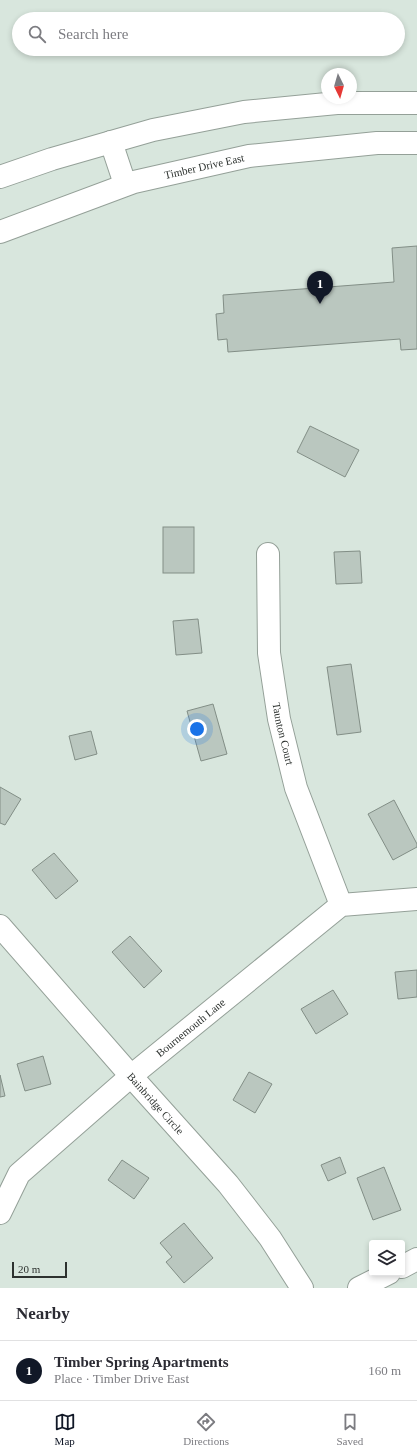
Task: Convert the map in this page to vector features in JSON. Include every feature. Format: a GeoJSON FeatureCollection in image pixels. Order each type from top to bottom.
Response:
{"type":"FeatureCollection","features":[{"type":"Feature","properties":{"kind":"street"},"geometry":{"type":"LineString","coordinates":[[0,177],[52,159],[153,130],[244,112],[337,103],[417,103]]}},
{"type":"Feature","properties":{"kind":"street"},"geometry":{"type":"LineString","coordinates":[[111,142],[125,184]]}},
{"type":"Feature","properties":{"kind":"street","name":"Timber Drive East"},"geometry":{"type":"LineString","coordinates":[[0,232],[125,184],[249,156],[376,143],[417,143]]}},
{"type":"Feature","properties":{"kind":"street","name":"Taunton Court"},"geometry":{"type":"LineString","coordinates":[[268,554],[269,653],[279,719],[296,788],[340,905]]}},
{"type":"Feature","properties":{"kind":"street"},"geometry":{"type":"LineString","coordinates":[[340,905],[417,899]]}},
{"type":"Feature","properties":{"kind":"street","name":"Bournemouth Lane"},"geometry":{"type":"LineString","coordinates":[[0,1213],[19,1174],[130,1076],[340,905]]}},
{"type":"Feature","properties":{"kind":"street","name":"Bainbridge Circle"},"geometry":{"type":"LineString","coordinates":[[0,926],[130,1076],[228,1184],[270,1238],[302,1288]]}},
{"type":"Feature","properties":{"kind":"street"},"geometry":{"type":"LineString","coordinates":[[405,1265],[417,1259]]}},
{"type":"Feature","properties":{"kind":"street"},"geometry":{"type":"LineString","coordinates":[[359,1288],[383,1276]]}},
{"type":"Feature","properties":{"kind":"building"},"geometry":{"type":"Polygon","coordinates":[[[417,246],[417,349],[401,350],[400,339],[228,352],[227,339],[218,340],[216,314],[224,313],[223,295],[394,282],[392,248],[417,246]]]}},
{"type":"Feature","properties":{"kind":"building"},"geometry":{"type":"Polygon","coordinates":[[[310,426],[359,450],[345,477],[297,452],[310,426]]]}},
{"type":"Feature","properties":{"kind":"building"},"geometry":{"type":"Polygon","coordinates":[[[163,527],[194,527],[194,573],[163,573],[163,527]]]}},
{"type":"Feature","properties":{"kind":"building"},"geometry":{"type":"Polygon","coordinates":[[[360,551],[362,583],[336,584],[334,552],[360,551]]]}},
{"type":"Feature","properties":{"kind":"building"},"geometry":{"type":"Polygon","coordinates":[[[198,619],[202,653],[176,655],[173,621],[198,619]]]}},
{"type":"Feature","properties":{"kind":"building"},"geometry":{"type":"Polygon","coordinates":[[[351,664],[361,732],[337,735],[327,667],[351,664]]]}},
{"type":"Feature","properties":{"kind":"building"},"geometry":{"type":"Polygon","coordinates":[[[213,704],[227,754],[201,761],[187,711],[213,704]]]}},
{"type":"Feature","properties":{"kind":"building"},"geometry":{"type":"Polygon","coordinates":[[[91,731],[97,754],[75,760],[69,736],[91,731]]]}},
{"type":"Feature","properties":{"kind":"building"},"geometry":{"type":"Polygon","coordinates":[[[0,787],[21,799],[5,825],[0,823],[0,787]]]}},
{"type":"Feature","properties":{"kind":"building"},"geometry":{"type":"Polygon","coordinates":[[[394,800],[417,844],[417,847],[393,860],[368,814],[394,800]]]}},
{"type":"Feature","properties":{"kind":"building"},"geometry":{"type":"Polygon","coordinates":[[[54,853],[78,881],[56,899],[32,870],[54,853]]]}},
{"type":"Feature","properties":{"kind":"building"},"geometry":{"type":"Polygon","coordinates":[[[130,936],[162,971],[144,988],[112,952],[130,936]]]}},
{"type":"Feature","properties":{"kind":"building"},"geometry":{"type":"Polygon","coordinates":[[[417,970],[417,997],[398,999],[395,972],[417,970]]]}},
{"type":"Feature","properties":{"kind":"building"},"geometry":{"type":"Polygon","coordinates":[[[333,990],[348,1014],[316,1034],[301,1009],[333,990]]]}},
{"type":"Feature","properties":{"kind":"building"},"geometry":{"type":"Polygon","coordinates":[[[43,1056],[51,1084],[25,1091],[17,1064],[43,1056]]]}},
{"type":"Feature","properties":{"kind":"building"},"geometry":{"type":"Polygon","coordinates":[[[249,1072],[272,1084],[255,1113],[233,1100],[249,1072]]]}},
{"type":"Feature","properties":{"kind":"building"},"geometry":{"type":"Polygon","coordinates":[[[0,1075],[5,1096],[0,1097],[0,1075]]]}},
{"type":"Feature","properties":{"kind":"building"},"geometry":{"type":"Polygon","coordinates":[[[340,1157],[346,1173],[328,1181],[321,1165],[340,1157]]]}},
{"type":"Feature","properties":{"kind":"building"},"geometry":{"type":"Polygon","coordinates":[[[122,1160],[149,1178],[134,1199],[108,1180],[122,1160]]]}},
{"type":"Feature","properties":{"kind":"building"},"geometry":{"type":"Polygon","coordinates":[[[384,1167],[401,1210],[373,1220],[357,1178],[384,1167]]]}},
{"type":"Feature","properties":{"kind":"building"},"geometry":{"type":"Polygon","coordinates":[[[184,1223],[213,1258],[184,1283],[166,1262],[172,1257],[160,1243],[184,1223]]]}},
{"type":"Feature","properties":{"kind":"place","name":"Timber Spring Apartments"},"geometry":{"type":"Point","coordinates":[320,304]}}]}
